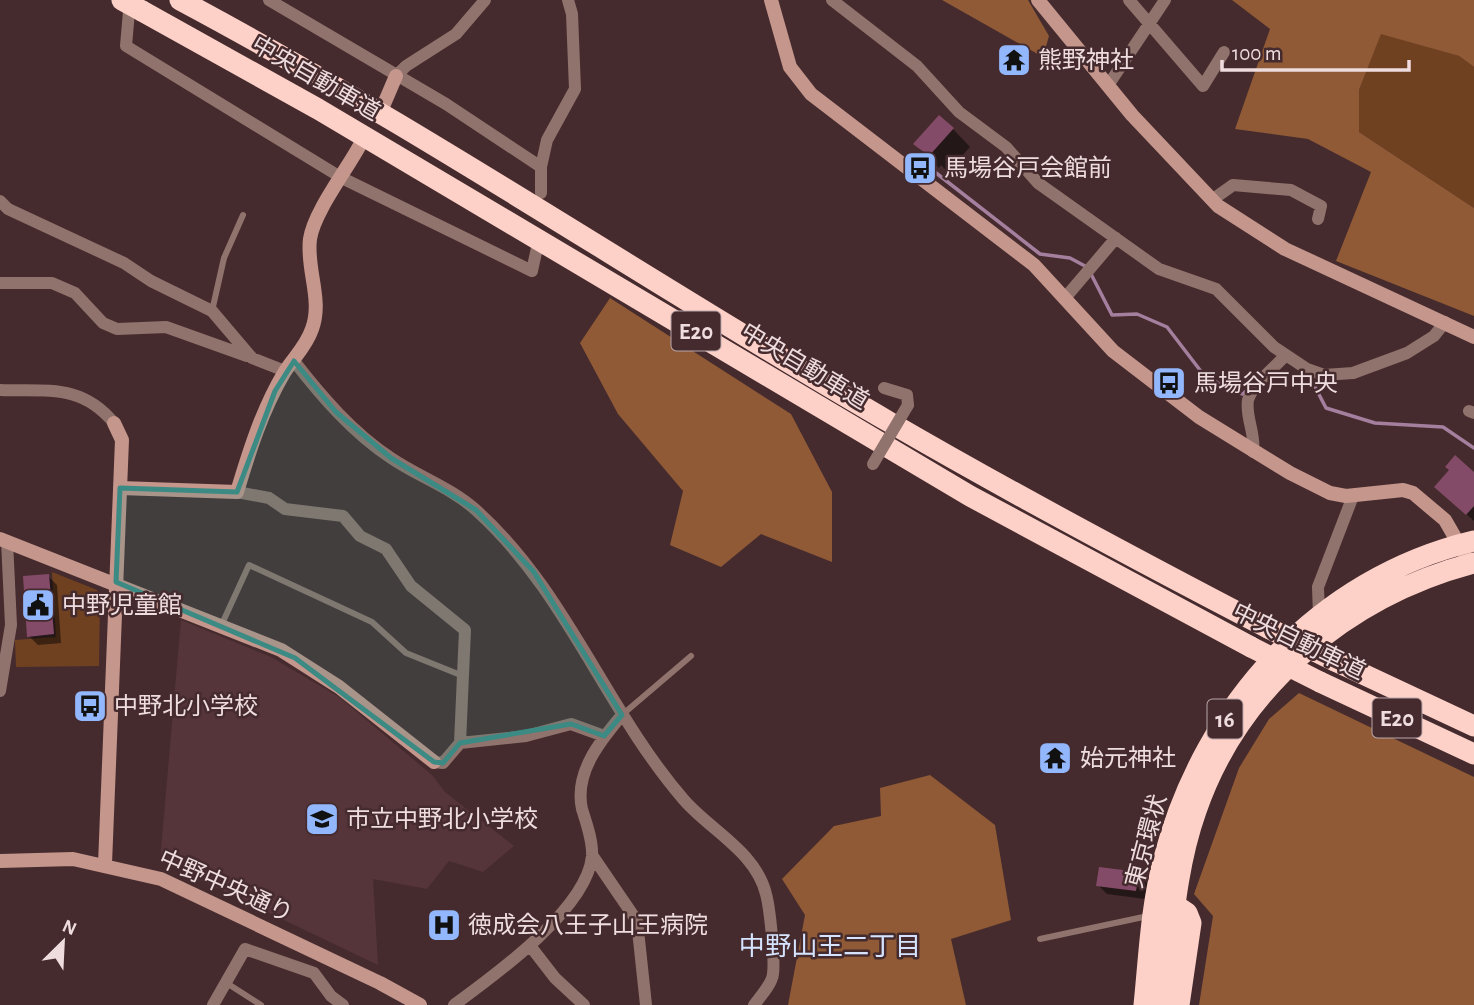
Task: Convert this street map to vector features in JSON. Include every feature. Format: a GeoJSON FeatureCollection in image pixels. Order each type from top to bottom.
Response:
{"type":"FeatureCollection","features":[{"type":"Feature","properties":{"kind":"highway","name":"中央自動車道"},"geometry":{"type":"LineString","coordinates":[[122,0],[330,116],[970,496],[1251,648],[1474,754]]}},
{"type":"Feature","properties":{"kind":"highway","name":"中央自動車道"},"geometry":{"type":"LineString","coordinates":[[180,0],[324,80],[890,423],[1086,533],[1268,628],[1474,726]]}},
{"type":"Feature","properties":{"kind":"highway","name":"東京環状"},"geometry":{"type":"LineString","coordinates":[[1163,1005],[1167,915],[1160,873],[1172,829],[1205,752],[1251,684],[1319,615],[1357,587],[1389,571],[1469,553]]}},
{"type":"Feature","properties":{"kind":"highway","name":"東京環状"},"geometry":{"type":"LineString","coordinates":[[1144,1005],[1200,799],[1232,737],[1265,691],[1299,655],[1353,615],[1469,553]]}},
{"type":"Feature","properties":{"kind":"highway"},"geometry":{"type":"LineString","coordinates":[[1167,915],[1184,910],[1190,919],[1179,1005]]}},
{"type":"Feature","properties":{"kind":"street"},"geometry":{"type":"LineString","coordinates":[[269,0],[446,104],[541,167]]}},
{"type":"Feature","properties":{"kind":"street"},"geometry":{"type":"LineString","coordinates":[[384,104],[396,76],[406,66],[456,34],[485,0]]}},
{"type":"Feature","properties":{"kind":"street"},"geometry":{"type":"LineString","coordinates":[[541,193],[541,167],[547,140],[575,89],[572,14],[568,0]]}},
{"type":"Feature","properties":{"kind":"street"},"geometry":{"type":"LineString","coordinates":[[771,0],[790,67],[811,94],[1034,265],[1119,356],[1199,417],[1253,452],[1322,489],[1339,495],[1353,496],[1385,490],[1413,494],[1445,520],[1469,553]]}},
{"type":"Feature","properties":{"kind":"street"},"geometry":{"type":"LineString","coordinates":[[832,0],[917,66],[959,112],[1006,147],[1038,183],[1158,269],[1216,289],[1285,356],[1315,373],[1353,373],[1407,353],[1434,336],[1444,322]]}},
{"type":"Feature","properties":{"kind":"street"},"geometry":{"type":"LineString","coordinates":[[1038,0],[1185,174],[1212,200],[1250,229],[1285,249],[1474,337]]}},
{"type":"Feature","properties":{"kind":"street"},"geometry":{"type":"LineString","coordinates":[[1129,0],[1203,86],[1224,52]]}},
{"type":"Feature","properties":{"kind":"street"},"geometry":{"type":"LineString","coordinates":[[1109,84],[1165,0]]}},
{"type":"Feature","properties":{"kind":"street"},"geometry":{"type":"LineString","coordinates":[[136,6],[126,46],[342,178],[532,271],[537,248]]}},
{"type":"Feature","properties":{"kind":"street"},"geometry":{"type":"LineString","coordinates":[[237,492],[259,426],[289,366],[304,349],[315,317],[309,251],[312,230],[360,145]]}},
{"type":"Feature","properties":{"kind":"street"},"geometry":{"type":"LineString","coordinates":[[1212,200],[1233,185],[1291,190],[1321,206],[1318,219]]}},
{"type":"Feature","properties":{"kind":"street"},"geometry":{"type":"LineString","coordinates":[[0,201],[8,209],[124,263],[150,281],[212,311],[251,358]]}},
{"type":"Feature","properties":{"kind":"street"},"geometry":{"type":"LineString","coordinates":[[1065,298],[1116,238]]}},
{"type":"Feature","properties":{"kind":"street"},"geometry":{"type":"LineString","coordinates":[[0,283],[52,283],[75,293],[103,323],[117,329],[166,327],[251,358],[289,366],[336,412],[391,458],[444,487],[476,510],[534,572],[622,715],[684,800],[749,861],[766,893],[774,976],[754,1005]]}},
{"type":"Feature","properties":{"kind":"street"},"geometry":{"type":"LineString","coordinates":[[1253,452],[1255,441],[1248,402],[1251,394],[1285,356]]}},
{"type":"Feature","properties":{"kind":"street"},"geometry":{"type":"LineString","coordinates":[[873,464],[908,405],[907,395],[884,388]]}},
{"type":"Feature","properties":{"kind":"street"},"geometry":{"type":"LineString","coordinates":[[0,390],[61,391],[82,396],[101,407],[114,422],[122,440],[105,864]]}},
{"type":"Feature","properties":{"kind":"street"},"geometry":{"type":"LineString","coordinates":[[0,691],[11,625],[4,540],[116,582],[281,650],[318,672],[434,762],[443,763],[460,743],[465,630],[411,586],[386,549],[360,536],[343,516],[285,509],[269,498],[237,492],[120,488]]}},
{"type":"Feature","properties":{"kind":"street"},"geometry":{"type":"LineString","coordinates":[[1319,615],[1318,587],[1353,496]]}},
{"type":"Feature","properties":{"kind":"street"},"geometry":{"type":"LineString","coordinates":[[622,715],[604,736],[583,775],[579,790],[592,855],[637,922],[646,1005]]}},
{"type":"Feature","properties":{"kind":"street"},"geometry":{"type":"LineString","coordinates":[[460,743],[526,736],[571,723],[604,736]]}},
{"type":"Feature","properties":{"kind":"street"},"geometry":{"type":"LineString","coordinates":[[454,1005],[531,947],[576,894],[586,877],[592,855]]}},
{"type":"Feature","properties":{"kind":"street","name":"中野中央通り"},"geometry":{"type":"LineString","coordinates":[[0,861],[73,859],[105,864],[162,879],[186,888],[420,1005]]}},
{"type":"Feature","properties":{"kind":"street"},"geometry":{"type":"LineString","coordinates":[[531,947],[555,978],[584,1005]]}},
{"type":"Feature","properties":{"kind":"street"},"geometry":{"type":"LineString","coordinates":[[214,1005],[245,950],[314,973],[331,996],[343,1005]]}},
{"type":"Feature","properties":{"kind":"lane"},"geometry":{"type":"LineString","coordinates":[[212,311],[224,258],[243,215]]}},
{"type":"Feature","properties":{"kind":"lane"},"geometry":{"type":"LineString","coordinates":[[221,626],[249,565],[372,622],[406,653],[464,677]]}},
{"type":"Feature","properties":{"kind":"lane"},"geometry":{"type":"LineString","coordinates":[[622,715],[691,656]]}},
{"type":"Feature","properties":{"kind":"lane"},"geometry":{"type":"LineString","coordinates":[[1040,939],[1167,915]]}},
{"type":"Feature","properties":{"kind":"lane"},"geometry":{"type":"LineString","coordinates":[[225,982],[261,1005]]}},
{"type":"Feature","properties":{"kind":"highlighted area"},"geometry":{"type":"Polygon","coordinates":[[[294,361],[336,412],[391,458],[476,510],[502,536],[534,572],[622,715],[604,736],[571,724],[460,743],[443,763],[434,762],[295,658],[116,582],[120,488],[237,492],[275,391],[294,361]]]}},
{"type":"Feature","properties":{"kind":"shaded area"},"geometry":{"type":"Polygon","coordinates":[[[942,0],[1028,0],[1049,36],[1043,57],[942,0]]]}},
{"type":"Feature","properties":{"kind":"shaded area"},"geometry":{"type":"Polygon","coordinates":[[[1232,0],[1474,0],[1474,67],[1459,56],[1381,34],[1359,90],[1359,132],[1474,208],[1474,316],[1336,261],[1371,172],[1308,139],[1235,129],[1270,29],[1232,0]]]}},
{"type":"Feature","properties":{"kind":"shaded area"},"geometry":{"type":"Polygon","coordinates":[[[1381,33],[1459,56],[1474,67],[1474,208],[1359,132],[1359,90],[1381,33]]]}},
{"type":"Feature","properties":{"kind":"shaded area"},"geometry":{"type":"Polygon","coordinates":[[[610,298],[791,414],[832,492],[832,562],[761,534],[721,567],[670,545],[683,491],[618,414],[580,343],[610,298]]]}},
{"type":"Feature","properties":{"kind":"shaded area"},"geometry":{"type":"Polygon","coordinates":[[[52,572],[97,590],[100,596],[99,666],[16,667],[15,640],[56,637],[52,572]]]}},
{"type":"Feature","properties":{"kind":"shaded area","name":"市立中野北小学校"},"geometry":{"type":"Polygon","coordinates":[[[181,620],[271,657],[339,697],[432,775],[445,792],[514,846],[483,872],[449,861],[427,889],[373,879],[378,965],[160,861],[181,620]]]}},
{"type":"Feature","properties":{"kind":"shaded area"},"geometry":{"type":"Polygon","coordinates":[[[1299,693],[1474,777],[1474,1005],[1199,1005],[1213,916],[1194,894],[1239,768],[1269,719],[1299,693]]]}},
{"type":"Feature","properties":{"kind":"shaded area"},"geometry":{"type":"Polygon","coordinates":[[[930,775],[995,825],[1011,920],[951,939],[966,1005],[788,1005],[805,915],[782,879],[834,826],[881,816],[880,788],[930,775]]]}},
{"type":"Feature","properties":{"kind":"building"},"geometry":{"type":"Polygon","coordinates":[[[1009,49],[1025,58],[1018,70],[1003,62],[1009,49]]]}},
{"type":"Feature","properties":{"kind":"building"},"geometry":{"type":"Polygon","coordinates":[[[939,115],[954,128],[929,156],[913,144],[939,115]]]}},
{"type":"Feature","properties":{"kind":"building"},"geometry":{"type":"Polygon","coordinates":[[[1455,455],[1474,472],[1474,506],[1466,515],[1434,487],[1449,470],[1445,467],[1455,455]]]}},
{"type":"Feature","properties":{"kind":"building","name":"中野児童館"},"geometry":{"type":"Polygon","coordinates":[[[49,574],[54,634],[27,637],[23,576],[49,574]]]}},
{"type":"Feature","properties":{"kind":"building"},"geometry":{"type":"Polygon","coordinates":[[[1099,867],[1139,872],[1136,891],[1096,886],[1099,867]]]}},
{"type":"Feature","properties":{"kind":"waterway"},"geometry":{"type":"LineString","coordinates":[[931,169],[1040,254],[1070,258],[1085,266]]}},
{"type":"Feature","properties":{"kind":"waterway"},"geometry":{"type":"LineString","coordinates":[[1091,274],[1112,315],[1137,314],[1167,327],[1203,374],[1231,391],[1243,394],[1247,390]]}},
{"type":"Feature","properties":{"kind":"waterway"},"geometry":{"type":"LineString","coordinates":[[1302,373],[1311,379],[1326,408],[1375,423],[1443,427],[1474,448]]}},
{"type":"Feature","properties":{"kind":"place","name":"熊野神社"},"geometry":{"type":"Point","coordinates":[1014,60]}},
{"type":"Feature","properties":{"kind":"place","name":"馬場谷戸会館前"},"geometry":{"type":"Point","coordinates":[920,168]}},
{"type":"Feature","properties":{"kind":"place","name":"馬場谷戸中央"},"geometry":{"type":"Point","coordinates":[1169,383]}},
{"type":"Feature","properties":{"kind":"place","name":"中野児童館"},"geometry":{"type":"Point","coordinates":[38,605]}},
{"type":"Feature","properties":{"kind":"place","name":"中野北小学校"},"geometry":{"type":"Point","coordinates":[90,706]}},
{"type":"Feature","properties":{"kind":"place","name":"始元神社"},"geometry":{"type":"Point","coordinates":[1055,758]}},
{"type":"Feature","properties":{"kind":"place","name":"市立中野北小学校"},"geometry":{"type":"Point","coordinates":[322,819]}},
{"type":"Feature","properties":{"kind":"place","name":"徳成会八王子山王病院"},"geometry":{"type":"Point","coordinates":[444,925]}},
{"type":"Feature","properties":{"kind":"district","name":"中野山王二丁目"},"geometry":{"type":"Point","coordinates":[830,946]}}]}
